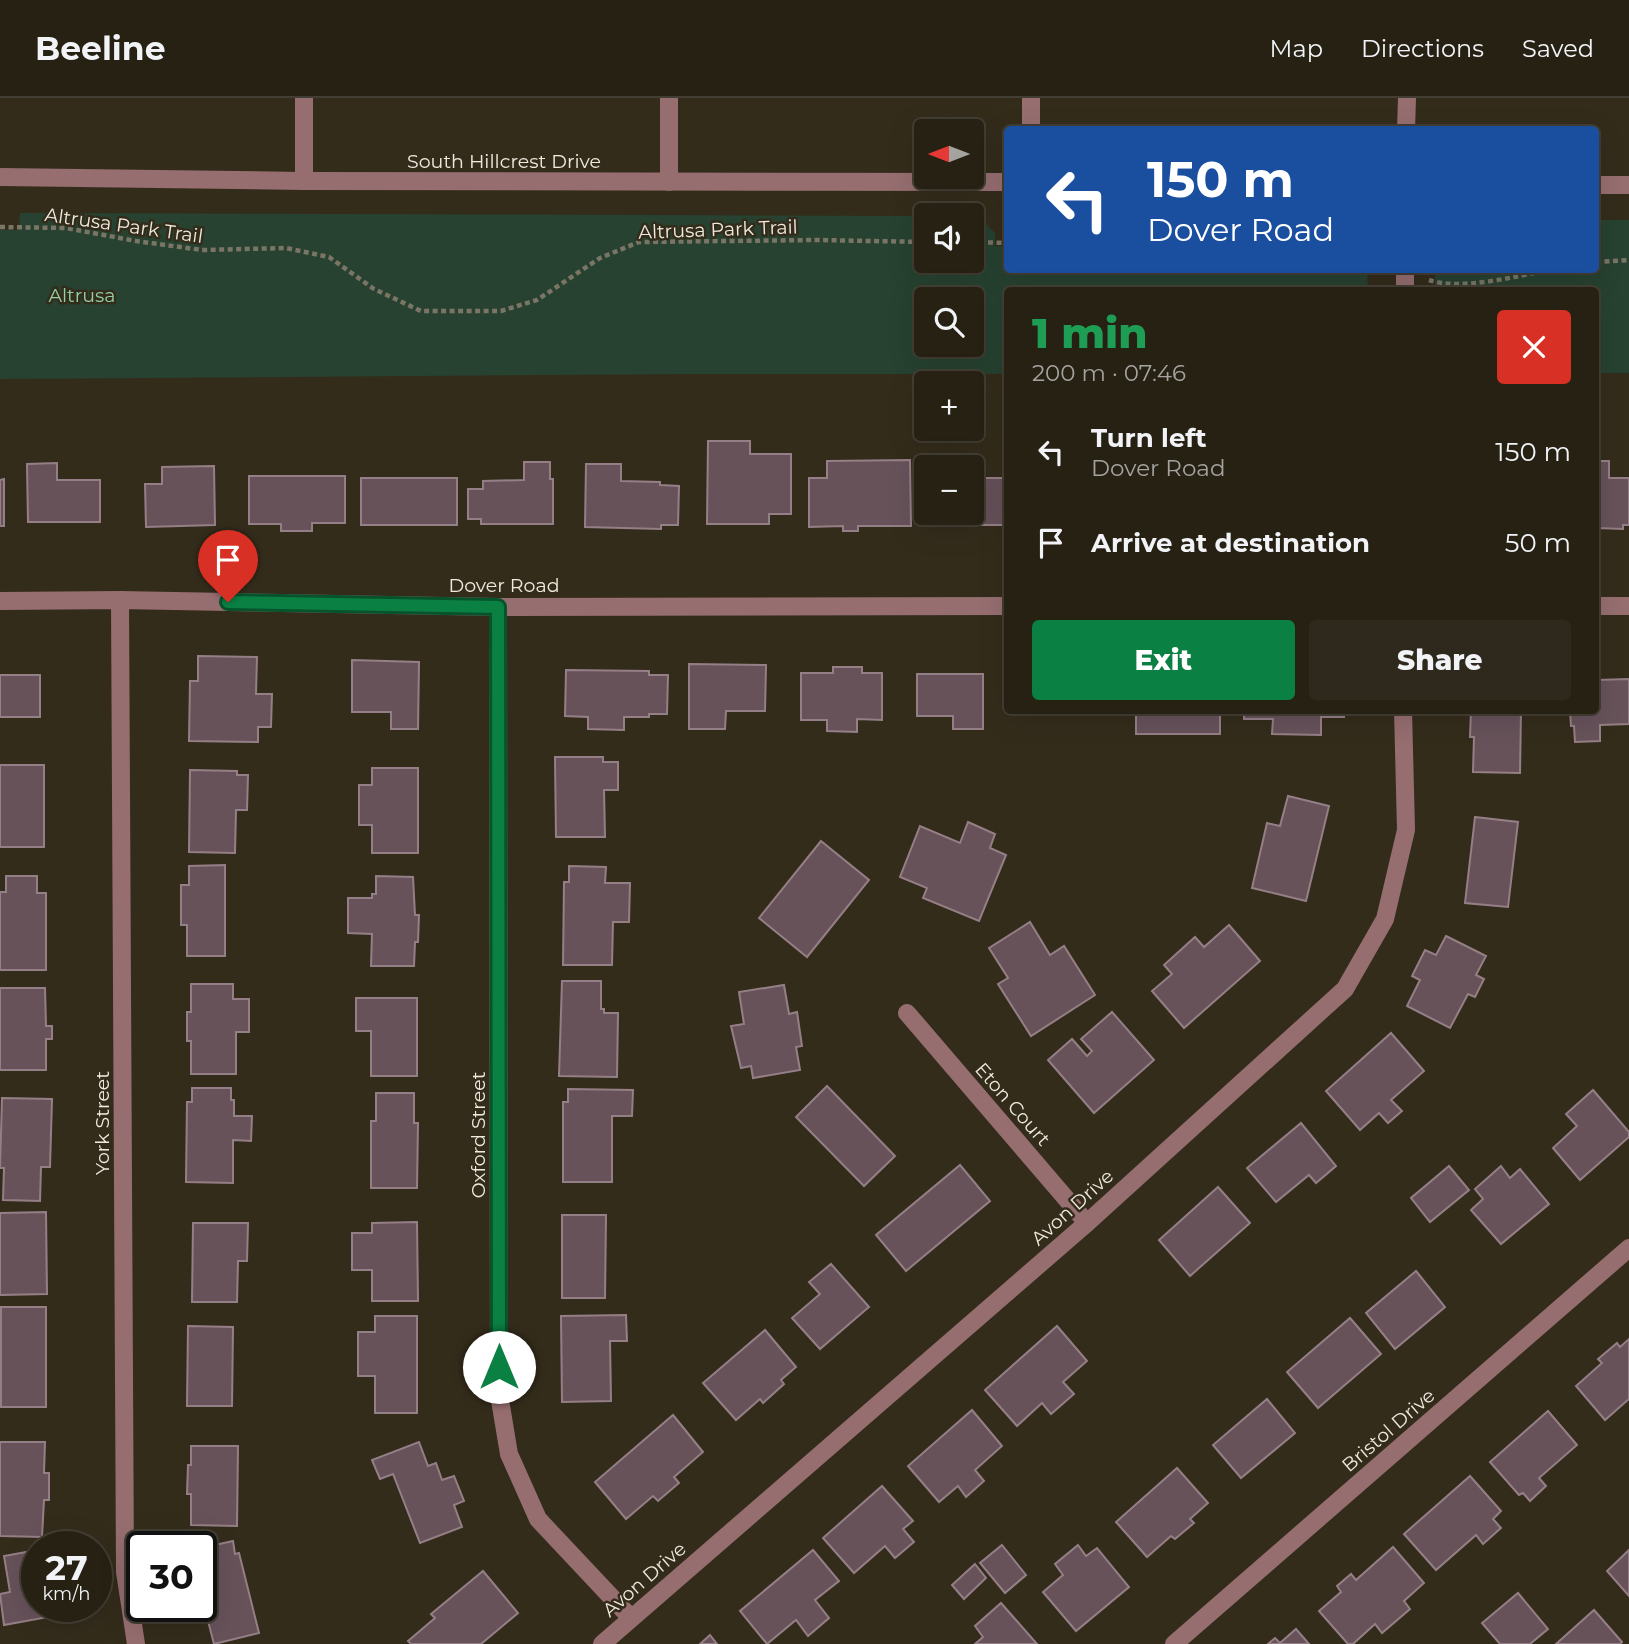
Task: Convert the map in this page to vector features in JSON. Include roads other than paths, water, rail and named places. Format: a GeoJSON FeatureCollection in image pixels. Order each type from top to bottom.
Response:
{"type":"FeatureCollection","features":[{"type":"Feature","properties":{"kind":"street"},"geometry":{"type":"LineString","coordinates":[[304,98],[304,181]]}},
{"type":"Feature","properties":{"kind":"street"},"geometry":{"type":"LineString","coordinates":[[669,98],[669,182]]}},
{"type":"Feature","properties":{"kind":"street"},"geometry":{"type":"LineString","coordinates":[[1031,98],[1031,126]]}},
{"type":"Feature","properties":{"kind":"street"},"geometry":{"type":"LineString","coordinates":[[1406,98],[1406,126]]}},
{"type":"Feature","properties":{"kind":"street","name":"South Hillcrest Drive"},"geometry":{"type":"LineString","coordinates":[[0,177],[304,181],[1004,182]]}},
{"type":"Feature","properties":{"kind":"street"},"geometry":{"type":"LineString","coordinates":[[1599,185],[1629,185]]}},
{"type":"Feature","properties":{"kind":"street","name":"Dover Road"},"geometry":{"type":"LineString","coordinates":[[0,601],[120,600],[498,607],[1004,606]]}},
{"type":"Feature","properties":{"kind":"street","name":"York Street"},"geometry":{"type":"LineString","coordinates":[[120,600],[125,1572],[136,1644]]}},
{"type":"Feature","properties":{"kind":"street"},"geometry":{"type":"LineString","coordinates":[[1599,606],[1629,606]]}},
{"type":"Feature","properties":{"kind":"street","name":"Oxford Street"},"geometry":{"type":"LineString","coordinates":[[498,607],[499,1394],[509,1454],[538,1519],[631,1618]]}},
{"type":"Feature","properties":{"kind":"street","name":"Avon Drive"},"geometry":{"type":"LineString","coordinates":[[602,1644],[1087,1223],[1345,989],[1385,919],[1406,830],[1403,714]]}},
{"type":"Feature","properties":{"kind":"street","name":"Eton Court"},"geometry":{"type":"LineString","coordinates":[[907,1013],[1087,1223]]}},
{"type":"Feature","properties":{"kind":"street","name":"Bristol Drive"},"geometry":{"type":"LineString","coordinates":[[1174,1644],[1629,1248]]}},
{"type":"Feature","properties":{"kind":"park label","name":"Altrusa"},"geometry":{"type":"Point","coordinates":[82,295]}}]}
